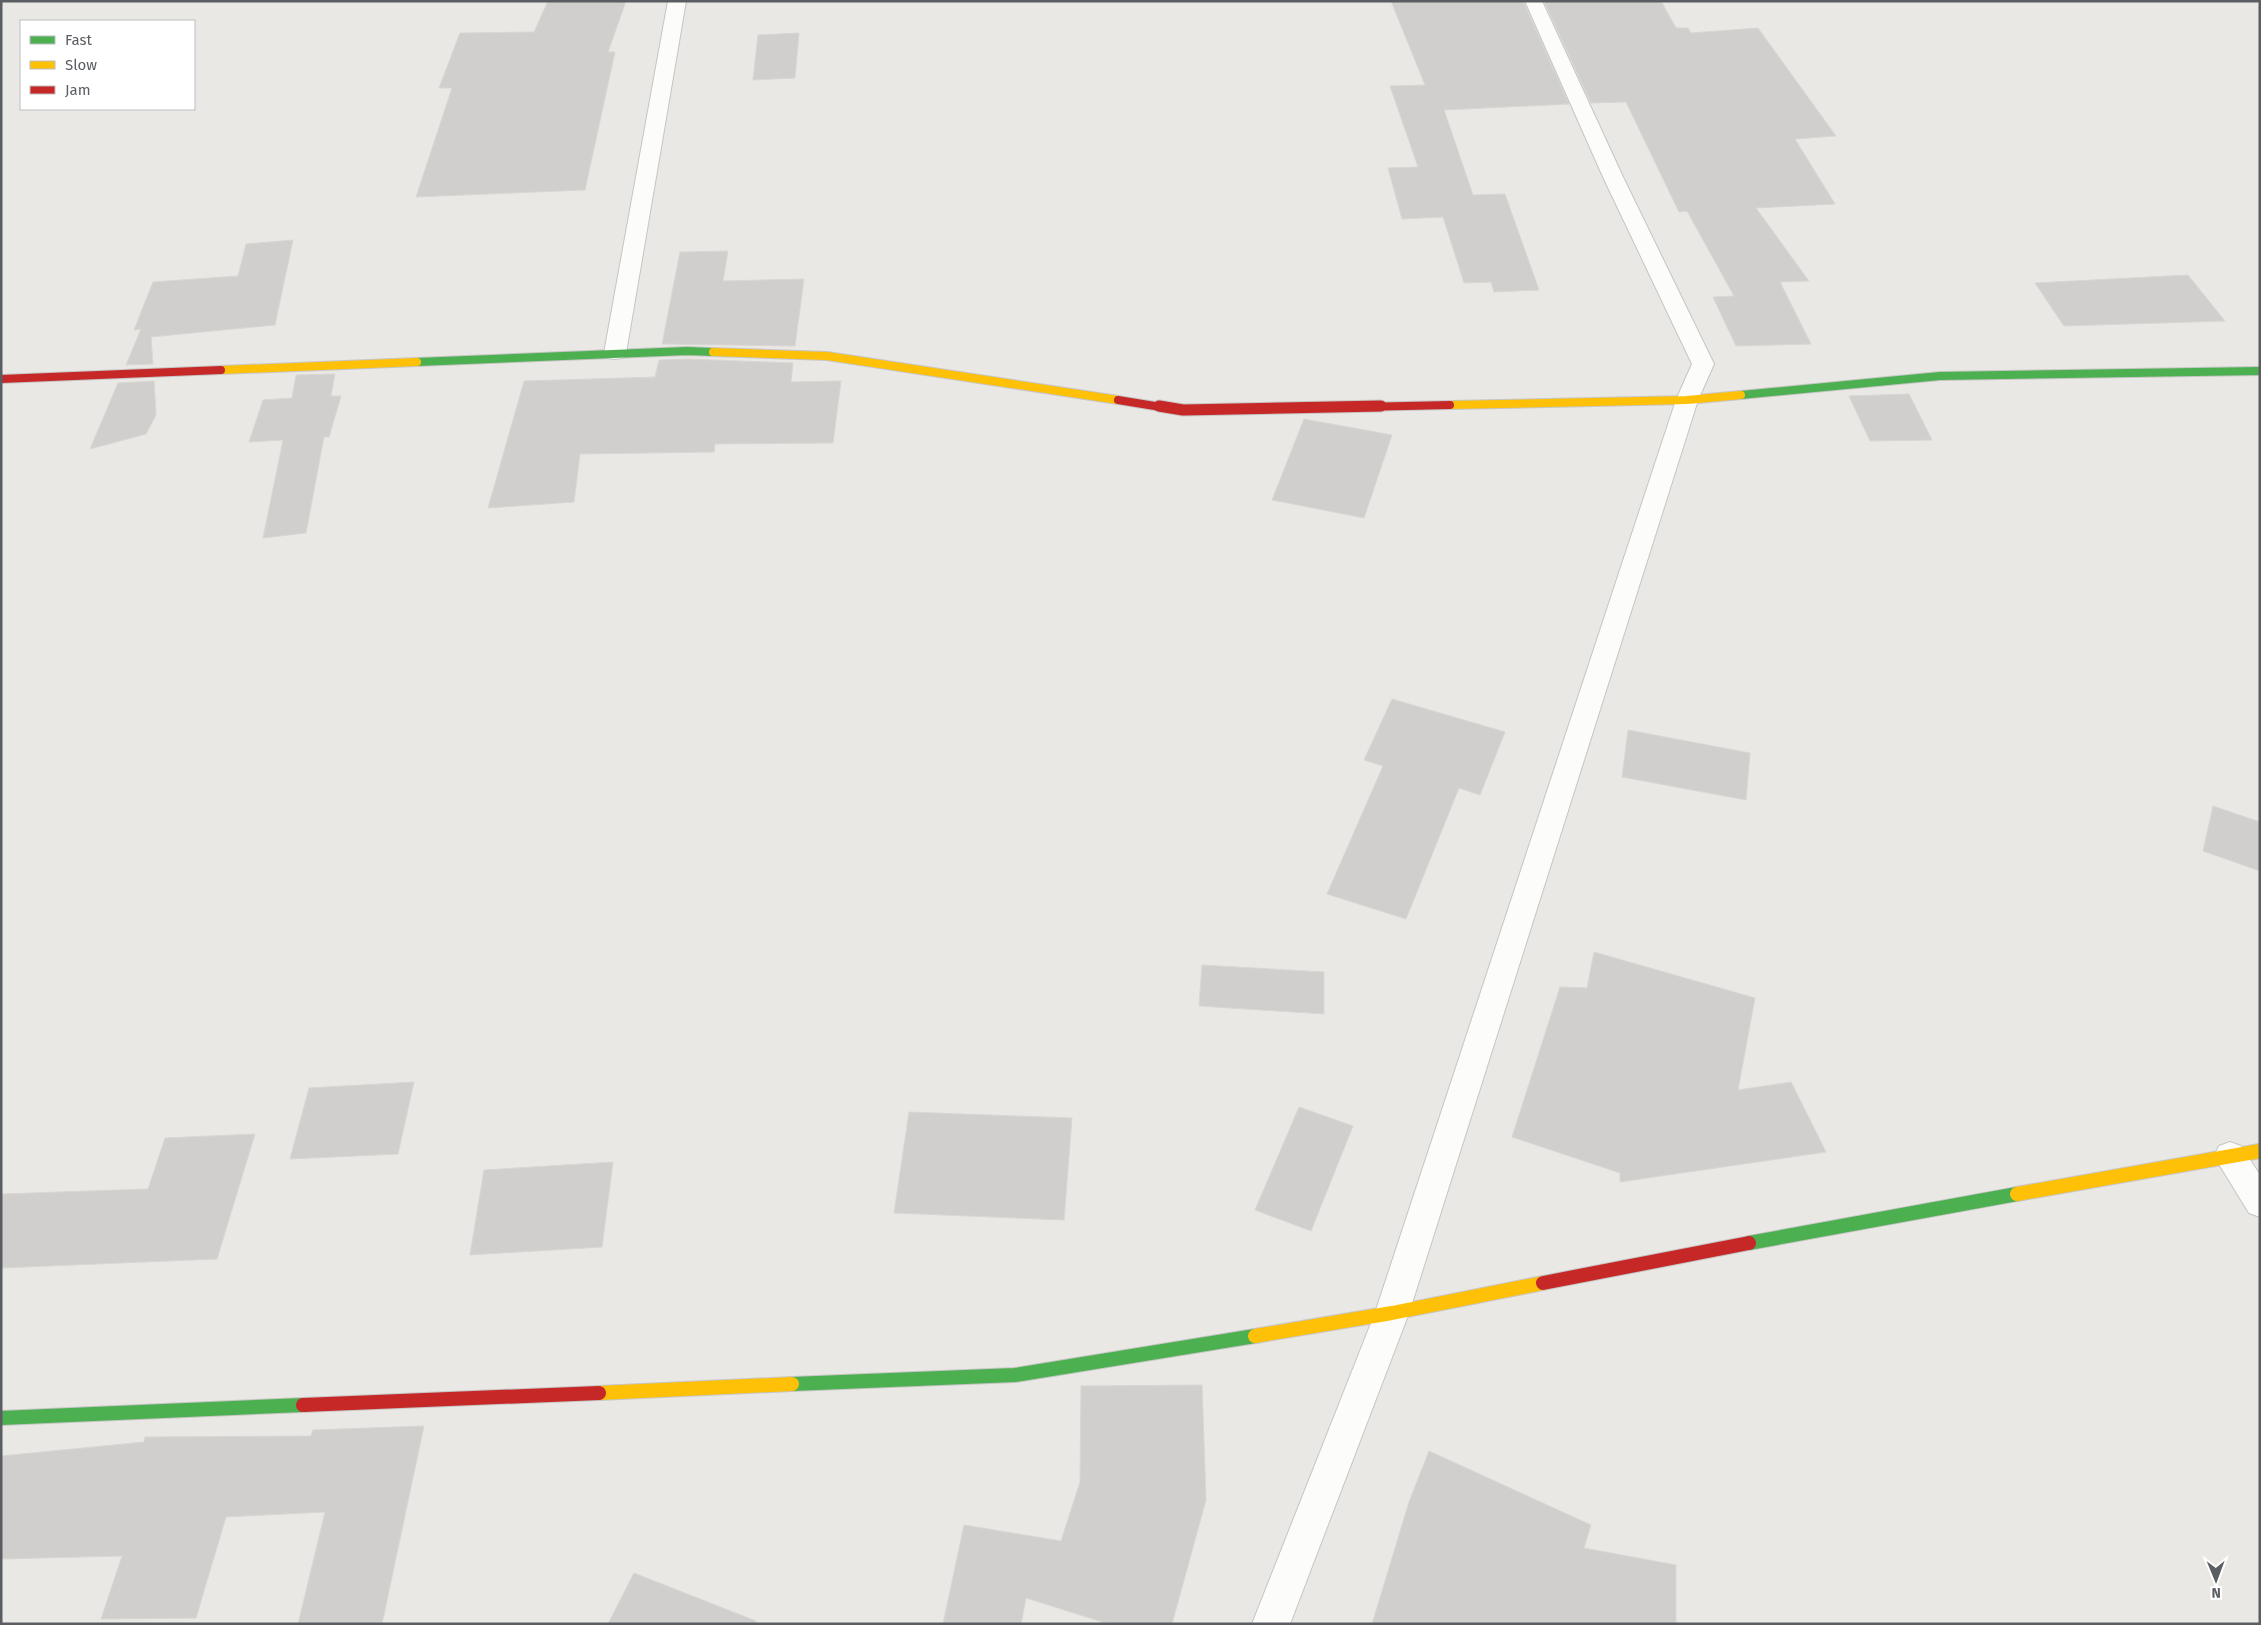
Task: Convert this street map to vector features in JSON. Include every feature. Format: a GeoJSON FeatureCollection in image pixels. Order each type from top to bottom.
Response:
{"type":"FeatureCollection","features":[{"type":"Feature","properties":{"kind":"street"},"geometry":{"type":"LineString","coordinates":[[615,353],[677,1]]}},
{"type":"Feature","properties":{"kind":"street"},"geometry":{"type":"LineString","coordinates":[[1271,1624],[1392,1313],[1686,400],[1703,364],[1613,177],[1533,1]]}},
{"type":"Feature","properties":{"kind":"street"},"geometry":{"type":"LineString","coordinates":[[1,379],[687,351],[827,356],[1183,410],[1686,400],[1940,376],[2260,371]]}},
{"type":"Feature","properties":{"kind":"street"},"geometry":{"type":"LineString","coordinates":[[1,1418],[1015,1375],[1392,1313],[1841,1225],[2245,1153],[2260,1203]]}},
{"type":"Feature","properties":{"kind":"building"},"geometry":{"type":"Polygon","coordinates":[[[548,1],[626,1],[608,52],[615,52],[585,190],[416,197],[452,88],[439,88],[460,33],[534,32],[548,1]]]}},
{"type":"Feature","properties":{"kind":"building"},"geometry":{"type":"Polygon","coordinates":[[[1391,1],[1523,1],[1569,104],[1444,110],[1473,195],[1505,194],[1539,290],[1494,292],[1491,282],[1464,283],[1443,217],[1402,219],[1388,168],[1418,167],[1390,86],[1425,85],[1391,1]]]}},
{"type":"Feature","properties":{"kind":"building"},"geometry":{"type":"Polygon","coordinates":[[[1544,1],[1661,1],[1676,28],[1688,28],[1691,33],[1758,28],[1836,136],[1795,139],[1835,204],[1756,208],[1809,281],[1780,282],[1811,344],[1736,346],[1713,297],[1734,296],[1687,211],[1679,212],[1626,102],[1591,103],[1544,1]]]}},
{"type":"Feature","properties":{"kind":"building"},"geometry":{"type":"Polygon","coordinates":[[[799,33],[795,78],[753,80],[758,35],[799,33]]]}},
{"type":"Feature","properties":{"kind":"building"},"geometry":{"type":"Polygon","coordinates":[[[293,240],[275,325],[151,337],[153,364],[126,365],[141,329],[134,330],[153,282],[238,276],[246,244],[293,240]]]}},
{"type":"Feature","properties":{"kind":"building"},"geometry":{"type":"Polygon","coordinates":[[[728,251],[723,281],[804,279],[795,346],[662,344],[680,252],[728,251]]]}},
{"type":"Feature","properties":{"kind":"building"},"geometry":{"type":"Polygon","coordinates":[[[2188,275],[2225,321],[2064,326],[2035,283],[2188,275]]]}},
{"type":"Feature","properties":{"kind":"building"},"geometry":{"type":"Polygon","coordinates":[[[687,359],[793,363],[791,382],[841,381],[833,443],[715,444],[714,452],[580,454],[574,502],[488,508],[524,381],[655,377],[659,360],[687,359]]]}},
{"type":"Feature","properties":{"kind":"building"},"geometry":{"type":"Polygon","coordinates":[[[335,374],[331,396],[341,396],[329,437],[324,437],[306,533],[263,538],[283,440],[249,442],[263,400],[292,398],[296,375],[335,374]]]}},
{"type":"Feature","properties":{"kind":"building"},"geometry":{"type":"Polygon","coordinates":[[[154,381],[156,415],[146,434],[90,449],[118,383],[154,381]]]}},
{"type":"Feature","properties":{"kind":"building"},"geometry":{"type":"Polygon","coordinates":[[[1909,394],[1932,440],[1870,441],[1849,396],[1909,394]]]}},
{"type":"Feature","properties":{"kind":"building"},"geometry":{"type":"Polygon","coordinates":[[[1304,419],[1392,435],[1364,518],[1272,500],[1304,419]]]}},
{"type":"Feature","properties":{"kind":"building"},"geometry":{"type":"Polygon","coordinates":[[[1392,699],[1505,732],[1480,795],[1459,788],[1406,919],[1327,894],[1383,766],[1364,760],[1392,699]]]}},
{"type":"Feature","properties":{"kind":"building"},"geometry":{"type":"Polygon","coordinates":[[[1628,730],[1750,753],[1746,800],[1622,777],[1628,730]]]}},
{"type":"Feature","properties":{"kind":"building"},"geometry":{"type":"Polygon","coordinates":[[[2213,806],[2260,822],[2260,871],[2203,851],[2213,806]]]}},
{"type":"Feature","properties":{"kind":"building"},"geometry":{"type":"Polygon","coordinates":[[[1594,952],[1755,998],[1738,1090],[1791,1082],[1826,1152],[1620,1182],[1620,1173],[1512,1137],[1560,987],[1587,988],[1594,952]]]}},
{"type":"Feature","properties":{"kind":"building"},"geometry":{"type":"Polygon","coordinates":[[[1202,965],[1324,972],[1324,1014],[1199,1006],[1202,965]]]}},
{"type":"Feature","properties":{"kind":"building"},"geometry":{"type":"Polygon","coordinates":[[[414,1082],[398,1154],[290,1159],[309,1088],[414,1082]]]}},
{"type":"Feature","properties":{"kind":"building"},"geometry":{"type":"Polygon","coordinates":[[[1299,1107],[1353,1126],[1311,1231],[1255,1210],[1299,1107]]]}},
{"type":"Feature","properties":{"kind":"building"},"geometry":{"type":"Polygon","coordinates":[[[909,1112],[1072,1118],[1064,1220],[894,1213],[909,1112]]]}},
{"type":"Feature","properties":{"kind":"building"},"geometry":{"type":"Polygon","coordinates":[[[255,1134],[217,1259],[1,1268],[1,1194],[148,1189],[165,1138],[255,1134]]]}},
{"type":"Feature","properties":{"kind":"building"},"geometry":{"type":"Polygon","coordinates":[[[613,1162],[602,1247],[470,1255],[484,1170],[613,1162]]]}},
{"type":"Feature","properties":{"kind":"building"},"geometry":{"type":"Polygon","coordinates":[[[1202,1385],[1206,1500],[1172,1624],[1109,1624],[1026,1598],[1021,1624],[943,1624],[964,1525],[1061,1541],[1080,1482],[1081,1386],[1202,1385]]]}},
{"type":"Feature","properties":{"kind":"building"},"geometry":{"type":"Polygon","coordinates":[[[424,1426],[382,1624],[298,1624],[325,1512],[226,1517],[196,1618],[101,1619],[122,1556],[1,1559],[1,1456],[144,1442],[145,1437],[311,1436],[313,1430],[424,1426]]]}},
{"type":"Feature","properties":{"kind":"building"},"geometry":{"type":"Polygon","coordinates":[[[1429,1451],[1591,1525],[1584,1548],[1676,1565],[1676,1624],[1372,1624],[1409,1502],[1429,1451]]]}},
{"type":"Feature","properties":{"kind":"building"},"geometry":{"type":"Polygon","coordinates":[[[634,1573],[756,1621],[756,1624],[608,1624],[634,1573]]]}},
{"type":"Feature","properties":{"kind":"traffic: fast"},"geometry":{"type":"LineString","coordinates":[[417,362],[687,351],[713,352]]}},
{"type":"Feature","properties":{"kind":"traffic: fast"},"geometry":{"type":"LineString","coordinates":[[1741,395],[1940,376],[2260,371]]}},
{"type":"Feature","properties":{"kind":"traffic: fast"},"geometry":{"type":"LineString","coordinates":[[1749,1243],[2017,1194]]}},
{"type":"Feature","properties":{"kind":"traffic: fast"},"geometry":{"type":"LineString","coordinates":[[792,1384],[1015,1375],[1255,1336]]}},
{"type":"Feature","properties":{"kind":"traffic: fast"},"geometry":{"type":"LineString","coordinates":[[1,1418],[303,1405]]}},
{"type":"Feature","properties":{"kind":"traffic: slow"},"geometry":{"type":"LineString","coordinates":[[713,352],[827,356],[1118,400]]}},
{"type":"Feature","properties":{"kind":"traffic: slow"},"geometry":{"type":"LineString","coordinates":[[221,370],[417,362]]}},
{"type":"Feature","properties":{"kind":"traffic: slow"},"geometry":{"type":"LineString","coordinates":[[1450,405],[1687,400],[1741,395]]}},
{"type":"Feature","properties":{"kind":"traffic: slow"},"geometry":{"type":"LineString","coordinates":[[2017,1194],[2260,1151]]}},
{"type":"Feature","properties":{"kind":"traffic: slow"},"geometry":{"type":"LineString","coordinates":[[1255,1336],[1392,1313],[1543,1283]]}},
{"type":"Feature","properties":{"kind":"traffic: slow"},"geometry":{"type":"LineString","coordinates":[[599,1393],[792,1384]]}},
{"type":"Feature","properties":{"kind":"traffic: jam"},"geometry":{"type":"LineString","coordinates":[[1,379],[221,370]]}},
{"type":"Feature","properties":{"kind":"traffic: jam"},"geometry":{"type":"LineString","coordinates":[[1118,400],[1183,410],[1450,405]]}},
{"type":"Feature","properties":{"kind":"traffic: jam"},"geometry":{"type":"LineString","coordinates":[[1543,1283],[1749,1243]]}},
{"type":"Feature","properties":{"kind":"traffic: jam"},"geometry":{"type":"LineString","coordinates":[[303,1405],[599,1393]]}}]}
